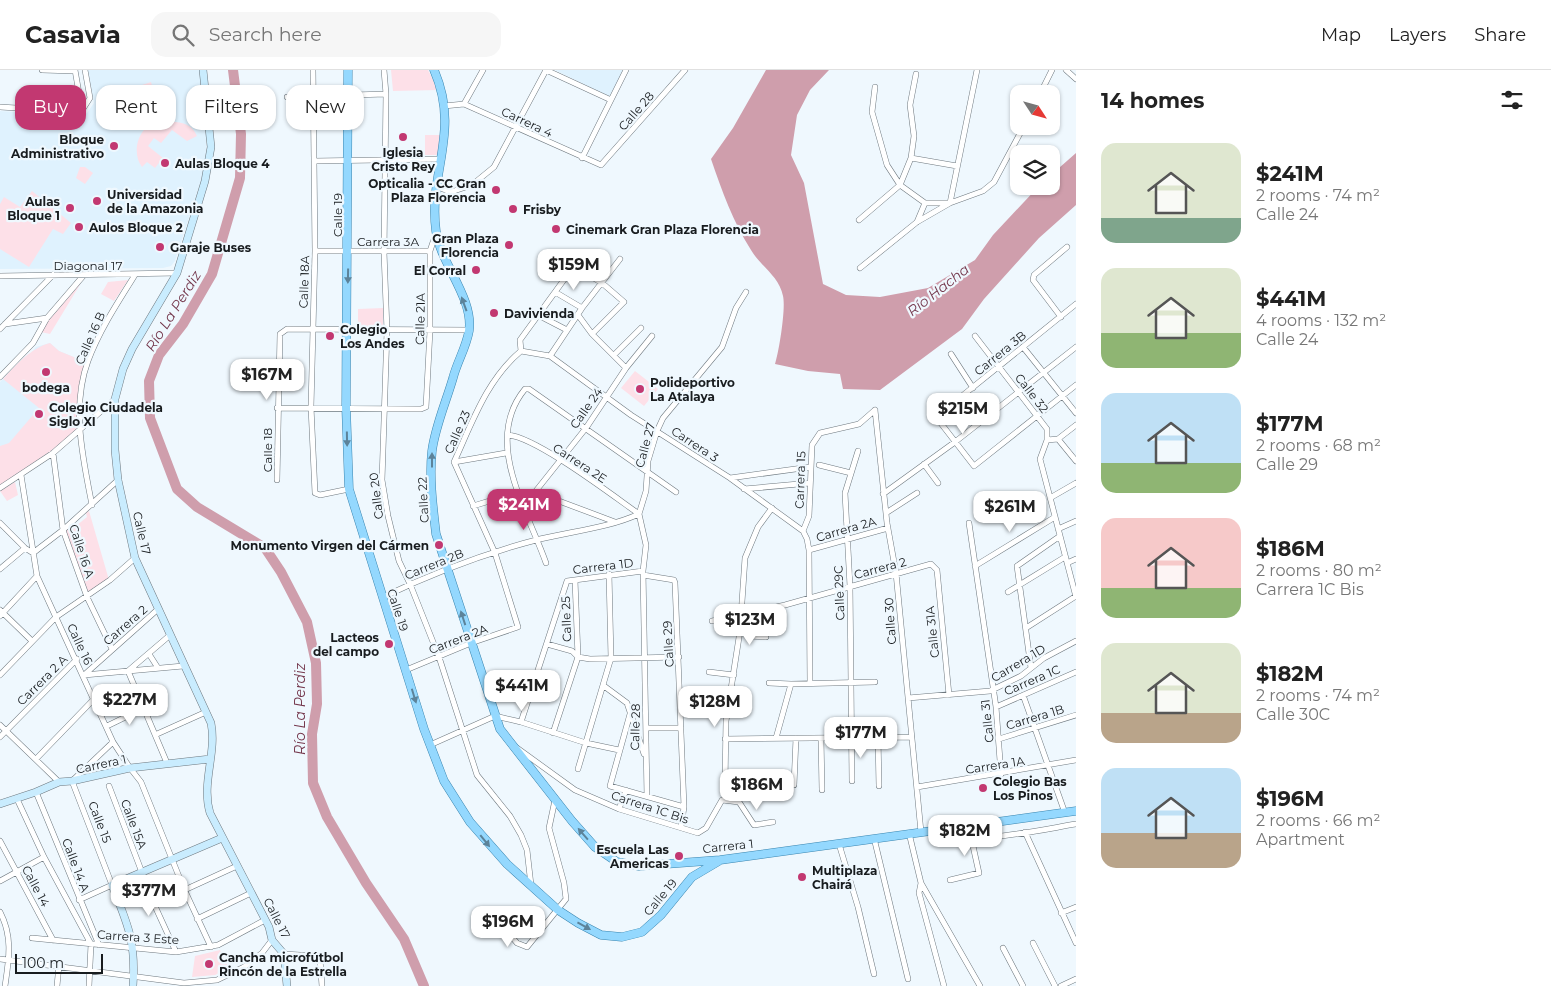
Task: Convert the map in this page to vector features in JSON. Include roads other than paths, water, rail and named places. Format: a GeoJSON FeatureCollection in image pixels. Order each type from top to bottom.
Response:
{"type":"FeatureCollection","features":[{"type":"Feature","properties":{"kind":"main road","name":"Calle 17"},"geometry":{"type":"LineString","coordinates":[[204,70],[210,128],[210,161],[177,273],[132,349],[123,369],[115,399],[115,450],[118,480],[135,558],[157,610],[206,712],[213,734],[206,800],[222,838],[265,920],[272,940],[284,954],[287,986]]}},
{"type":"Feature","properties":{"kind":"main road","name":"Calle 19"},"geometry":{"type":"LineString","coordinates":[[348,70],[348,85]]}},
{"type":"Feature","properties":{"kind":"main road","name":"Calle 22"},"geometry":{"type":"LineString","coordinates":[[434,70],[444,106],[446,133],[435,201],[436,232],[466,307],[469,330],[432,451],[432,508],[436,534],[494,716],[510,742],[555,800]]}},
{"type":"Feature","properties":{"kind":"main road","name":"Calle 19"},"geometry":{"type":"LineString","coordinates":[[348,130],[346,407],[349,489],[430,745],[444,781],[456,802],[487,844],[532,888],[558,910],[578,924],[601,935],[622,937],[632,935],[652,924],[692,877],[720,860]]}},
{"type":"Feature","properties":{"kind":"main road","name":"Carrera 1"},"geometry":{"type":"LineString","coordinates":[[0,804],[60,782],[130,768],[210,759]]}},
{"type":"Feature","properties":{"kind":"main road","name":"Carrera 1"},"geometry":{"type":"LineString","coordinates":[[555,800],[595,847],[617,862],[639,866],[720,860],[1076,811]]}},
{"type":"Feature","properties":{"kind":"main road"},"geometry":{"type":"LineString","coordinates":[[112,885],[222,838]]}},
{"type":"Feature","properties":{"kind":"main road","name":"Calle 15"},"geometry":{"type":"LineString","coordinates":[[112,885],[130,930],[134,948],[133,986]]}},
{"type":"Feature","properties":{"kind":"street"},"geometry":{"type":"LineString","coordinates":[[42,70],[75,70],[78,85]]}},
{"type":"Feature","properties":{"kind":"street"},"geometry":{"type":"LineString","coordinates":[[85,70],[90,98],[86,104]]}},
{"type":"Feature","properties":{"kind":"street","name":"Calle 18A"},"geometry":{"type":"LineString","coordinates":[[313,70],[313,85]]}},
{"type":"Feature","properties":{"kind":"street","name":"Calle 20"},"geometry":{"type":"LineString","coordinates":[[384,70],[386,94],[384,252],[387,331],[382,480],[399,561],[439,657],[477,775],[510,816],[521,835],[527,850],[532,888]]}},
{"type":"Feature","properties":{"kind":"street"},"geometry":{"type":"LineString","coordinates":[[444,106],[464,104],[483,70]]}},
{"type":"Feature","properties":{"kind":"street"},"geometry":{"type":"LineString","coordinates":[[435,201],[451,192],[472,185],[484,178],[494,167],[546,70],[611,100]]}},
{"type":"Feature","properties":{"kind":"street"},"geometry":{"type":"LineString","coordinates":[[582,158],[626,70]]}},
{"type":"Feature","properties":{"kind":"street","name":"Calle 28"},"geometry":{"type":"LineString","coordinates":[[601,165],[685,70]]}},
{"type":"Feature","properties":{"kind":"street"},"geometry":{"type":"LineString","coordinates":[[950,203],[978,70]]}},
{"type":"Feature","properties":{"kind":"street"},"geometry":{"type":"LineString","coordinates":[[1044,85],[1052,70]]}},
{"type":"Feature","properties":{"kind":"street"},"geometry":{"type":"LineString","coordinates":[[1066,70],[1076,79]]}},
{"type":"Feature","properties":{"kind":"street"},"geometry":{"type":"LineString","coordinates":[[859,220],[900,185],[911,158],[914,136],[910,105],[916,74]]}},
{"type":"Feature","properties":{"kind":"street"},"geometry":{"type":"LineString","coordinates":[[875,87],[872,112],[876,133],[887,165],[900,185],[925,203],[950,203]]}},
{"type":"Feature","properties":{"kind":"street"},"geometry":{"type":"LineString","coordinates":[[364,95],[386,94]]}},
{"type":"Feature","properties":{"kind":"street","name":"Carrera 4"},"geometry":{"type":"LineString","coordinates":[[464,104],[601,165]]}},
{"type":"Feature","properties":{"kind":"street"},"geometry":{"type":"LineString","coordinates":[[0,107],[15,108]]}},
{"type":"Feature","properties":{"kind":"street","name":"Calle 18A"},"geometry":{"type":"LineString","coordinates":[[314,130],[315,251],[311,407],[317,495],[349,489]]}},
{"type":"Feature","properties":{"kind":"street"},"geometry":{"type":"LineString","coordinates":[[860,268],[917,222],[950,203],[983,191],[994,182],[1019,135]]}},
{"type":"Feature","properties":{"kind":"street"},"geometry":{"type":"LineString","coordinates":[[911,158],[957,166]]}},
{"type":"Feature","properties":{"kind":"street"},"geometry":{"type":"LineString","coordinates":[[314,161],[442,159]]}},
{"type":"Feature","properties":{"kind":"street"},"geometry":{"type":"LineString","coordinates":[[437,187],[451,192]]}},
{"type":"Feature","properties":{"kind":"street"},"geometry":{"type":"LineString","coordinates":[[917,222],[925,203]]}},
{"type":"Feature","properties":{"kind":"street","name":"Calle 21A"},"geometry":{"type":"LineString","coordinates":[[385,409],[421,409],[426,407],[430,330],[430,251],[436,232]]}},
{"type":"Feature","properties":{"kind":"street"},"geometry":{"type":"LineString","coordinates":[[1061,316],[1035,284],[1034,275],[1067,247]]}},
{"type":"Feature","properties":{"kind":"street","name":"Carrera 3A"},"geometry":{"type":"LineString","coordinates":[[315,251],[430,251]]}},
{"type":"Feature","properties":{"kind":"street"},"geometry":{"type":"LineString","coordinates":[[550,356],[582,308],[620,259]]}},
{"type":"Feature","properties":{"kind":"street","name":"Calle 23"},"geometry":{"type":"LineString","coordinates":[[518,627],[495,553],[454,462],[485,394],[507,363],[521,351],[520,340],[574,266],[602,283]]}},
{"type":"Feature","properties":{"kind":"street","name":"Diagonal 17"},"geometry":{"type":"LineString","coordinates":[[0,276],[177,273]]}},
{"type":"Feature","properties":{"kind":"street"},"geometry":{"type":"LineString","coordinates":[[2,326],[52,275]]}},
{"type":"Feature","properties":{"kind":"street"},"geometry":{"type":"LineString","coordinates":[[0,377],[33,343],[47,318],[84,275]]}},
{"type":"Feature","properties":{"kind":"street","name":"Calle 16 B"},"geometry":{"type":"LineString","coordinates":[[92,504],[79,429],[81,398],[88,361],[109,318],[135,275]]}},
{"type":"Feature","properties":{"kind":"street"},"geometry":{"type":"LineString","coordinates":[[592,334],[624,302],[602,283]]}},
{"type":"Feature","properties":{"kind":"street"},"geometry":{"type":"LineString","coordinates":[[555,292],[582,308]]}},
{"type":"Feature","properties":{"kind":"street","name":"Calle 27"},"geometry":{"type":"LineString","coordinates":[[645,658],[643,573],[646,545],[639,514],[646,491],[647,472],[658,431],[663,418],[722,347],[736,308],[746,292]]}},
{"type":"Feature","properties":{"kind":"street","name":"Carrera 3B"},"geometry":{"type":"LineString","coordinates":[[955,442],[936,417],[1076,304]]}},
{"type":"Feature","properties":{"kind":"street"},"geometry":{"type":"LineString","coordinates":[[578,315],[592,334],[626,368]]}},
{"type":"Feature","properties":{"kind":"street"},"geometry":{"type":"LineString","coordinates":[[538,316],[567,330]]}},
{"type":"Feature","properties":{"kind":"street"},"geometry":{"type":"LineString","coordinates":[[2,326],[47,318]]}},
{"type":"Feature","properties":{"kind":"street"},"geometry":{"type":"LineString","coordinates":[[614,355],[641,328]]}},
{"type":"Feature","properties":{"kind":"street","name":"Calle 18"},"geometry":{"type":"LineString","coordinates":[[277,480],[280,334],[287,329],[312,330]]}},
{"type":"Feature","properties":{"kind":"street"},"geometry":{"type":"LineString","coordinates":[[312,330],[469,330]]}},
{"type":"Feature","properties":{"kind":"street","name":"Calle 24"},"geometry":{"type":"LineString","coordinates":[[534,492],[586,428],[626,368],[652,336]]}},
{"type":"Feature","properties":{"kind":"street","name":"Calle 32"},"geometry":{"type":"LineString","coordinates":[[975,336],[1038,416],[1047,429],[1047,440]]}},
{"type":"Feature","properties":{"kind":"street"},"geometry":{"type":"LineString","coordinates":[[1023,347],[1076,413]]}},
{"type":"Feature","properties":{"kind":"street"},"geometry":{"type":"LineString","coordinates":[[883,494],[955,442],[1076,347]]}},
{"type":"Feature","properties":{"kind":"street","name":"Carrera 3"},"geometry":{"type":"LineString","coordinates":[[521,351],[550,356],[606,396],[730,478],[803,531]]}},
{"type":"Feature","properties":{"kind":"street"},"geometry":{"type":"LineString","coordinates":[[951,354],[972,388]]}},
{"type":"Feature","properties":{"kind":"street"},"geometry":{"type":"LineString","coordinates":[[955,442],[974,466],[1076,385]]}},
{"type":"Feature","properties":{"kind":"street"},"geometry":{"type":"LineString","coordinates":[[546,563],[512,478],[506,453],[512,412],[525,389],[586,428],[676,492]]}},
{"type":"Feature","properties":{"kind":"street"},"geometry":{"type":"LineString","coordinates":[[0,488],[21,476],[53,453],[115,399]]}},
{"type":"Feature","properties":{"kind":"street"},"geometry":{"type":"LineString","coordinates":[[277,408],[346,407],[385,409]]}},
{"type":"Feature","properties":{"kind":"street","name":"Carrera 15"},"geometry":{"type":"LineString","coordinates":[[803,531],[809,516],[812,446],[820,433],[860,424],[875,410]]}},
{"type":"Feature","properties":{"kind":"street","name":"Calle 30"},"geometry":{"type":"LineString","coordinates":[[875,410],[883,494],[896,573],[917,787],[925,832]]}},
{"type":"Feature","properties":{"kind":"street"},"geometry":{"type":"LineString","coordinates":[[1026,628],[1076,597],[1040,454],[1047,440],[1058,439],[1076,425]]}},
{"type":"Feature","properties":{"kind":"street","name":"Carrera 2E"},"geometry":{"type":"LineString","coordinates":[[508,435],[519,436],[560,460],[639,514]]}},
{"type":"Feature","properties":{"kind":"street"},"geometry":{"type":"LineString","coordinates":[[1058,439],[1076,461]]}},
{"type":"Feature","properties":{"kind":"street","name":"Calle 29C"},"geometry":{"type":"LineString","coordinates":[[851,737],[850,586],[846,540],[845,493],[858,451]]}},
{"type":"Feature","properties":{"kind":"street","name":"Calle 16 A"},"geometry":{"type":"LineString","coordinates":[[53,453],[63,530],[87,597],[112,649]]}},
{"type":"Feature","properties":{"kind":"street"},"geometry":{"type":"LineString","coordinates":[[454,462],[506,453]]}},
{"type":"Feature","properties":{"kind":"street"},"geometry":{"type":"LineString","coordinates":[[924,464],[938,483]]}},
{"type":"Feature","properties":{"kind":"street"},"geometry":{"type":"LineString","coordinates":[[820,465],[851,473]]}},
{"type":"Feature","properties":{"kind":"street"},"geometry":{"type":"LineString","coordinates":[[730,478],[810,467]]}},
{"type":"Feature","properties":{"kind":"street","name":"Calle 16"},"geometry":{"type":"LineString","coordinates":[[21,476],[37,576],[77,659],[113,742],[142,782],[184,890],[211,947]]}},
{"type":"Feature","properties":{"kind":"street"},"geometry":{"type":"LineString","coordinates":[[1,526],[33,553],[63,530],[118,480]]}},
{"type":"Feature","properties":{"kind":"street"},"geometry":{"type":"LineString","coordinates":[[744,488],[810,483]]}},
{"type":"Feature","properties":{"kind":"street"},"geometry":{"type":"LineString","coordinates":[[1050,498],[1076,483]]}},
{"type":"Feature","properties":{"kind":"street"},"geometry":{"type":"LineString","coordinates":[[473,506],[519,492],[534,492],[616,523]]}},
{"type":"Feature","properties":{"kind":"street"},"geometry":{"type":"LineString","coordinates":[[886,513],[898,508],[917,493]]}},
{"type":"Feature","properties":{"kind":"street"},"geometry":{"type":"LineString","coordinates":[[725,785],[725,739],[742,614],[745,558],[758,528],[772,508]]}},
{"type":"Feature","properties":{"kind":"street","name":"Carrera 2B"},"geometry":{"type":"LineString","coordinates":[[382,597],[446,567],[538,540],[616,523],[639,514]]}},
{"type":"Feature","properties":{"kind":"street"},"geometry":{"type":"LineString","coordinates":[[969,523],[975,566],[1055,517]]}},
{"type":"Feature","properties":{"kind":"street"},"geometry":{"type":"LineString","coordinates":[[1058,529],[1076,520]]}},
{"type":"Feature","properties":{"kind":"street","name":"Carrera 2A"},"geometry":{"type":"LineString","coordinates":[[809,550],[888,528]]}},
{"type":"Feature","properties":{"kind":"street"},"geometry":{"type":"LineString","coordinates":[[803,531],[808,539],[809,550],[810,683]]}},
{"type":"Feature","properties":{"kind":"street"},"geometry":{"type":"LineString","coordinates":[[1031,668],[1017,566],[1060,536]]}},
{"type":"Feature","properties":{"kind":"street"},"geometry":{"type":"LineString","coordinates":[[0,570],[25,548]]}},
{"type":"Feature","properties":{"kind":"street"},"geometry":{"type":"LineString","coordinates":[[1008,592],[1066,557]]}},
{"type":"Feature","properties":{"kind":"street"},"geometry":{"type":"LineString","coordinates":[[0,675],[56,617],[110,580],[135,558]]}},
{"type":"Feature","properties":{"kind":"street"},"geometry":{"type":"LineString","coordinates":[[1067,563],[1076,559]]}},
{"type":"Feature","properties":{"kind":"street","name":"Carrera 2"},"geometry":{"type":"LineString","coordinates":[[712,621],[810,598],[931,564],[936,568]]}},
{"type":"Feature","properties":{"kind":"street","name":"Calle 31"},"geometry":{"type":"LineString","coordinates":[[975,566],[996,707],[1001,774]]}},
{"type":"Feature","properties":{"kind":"street","name":"Calle 31A"},"geometry":{"type":"LineString","coordinates":[[936,568],[949,695]]}},
{"type":"Feature","properties":{"kind":"street","name":"Carrera 1D"},"geometry":{"type":"LineString","coordinates":[[547,644],[567,581],[609,574],[643,573]]}},
{"type":"Feature","properties":{"kind":"street","name":"Calle 29"},"geometry":{"type":"LineString","coordinates":[[643,573],[674,580],[679,657],[684,807],[681,828]]}},
{"type":"Feature","properties":{"kind":"street"},"geometry":{"type":"LineString","coordinates":[[578,769],[604,686],[610,658],[609,574]]}},
{"type":"Feature","properties":{"kind":"street"},"geometry":{"type":"LineString","coordinates":[[32,641],[1,613],[37,576]]}},
{"type":"Feature","properties":{"kind":"street","name":"Calle 25"},"geometry":{"type":"LineString","coordinates":[[575,580],[578,657]]}},
{"type":"Feature","properties":{"kind":"street","name":"Carrera 2"},"geometry":{"type":"LineString","coordinates":[[84,675],[157,610]]}},
{"type":"Feature","properties":{"kind":"street","name":"Carrera 2A"},"geometry":{"type":"LineString","coordinates":[[406,670],[471,643],[518,627]]}},
{"type":"Feature","properties":{"kind":"street"},"geometry":{"type":"LineString","coordinates":[[740,631],[750,636],[766,637]]}},
{"type":"Feature","properties":{"kind":"street"},"geometry":{"type":"LineString","coordinates":[[128,670],[169,636]]}},
{"type":"Feature","properties":{"kind":"street","name":"Carrera 1D"},"geometry":{"type":"LineString","coordinates":[[908,698],[993,690],[1076,640]]}},
{"type":"Feature","properties":{"kind":"street"},"geometry":{"type":"LineString","coordinates":[[521,722],[547,644],[572,651],[578,657],[679,657]]}},
{"type":"Feature","properties":{"kind":"street"},"geometry":{"type":"LineString","coordinates":[[149,654],[158,668]]}},
{"type":"Feature","properties":{"kind":"street"},"geometry":{"type":"LineString","coordinates":[[553,733],[578,657]]}},
{"type":"Feature","properties":{"kind":"street","name":"Calle 28"},"geometry":{"type":"LineString","coordinates":[[645,658],[647,796]]}},
{"type":"Feature","properties":{"kind":"street","name":"Carrera 2 A"},"geometry":{"type":"LineString","coordinates":[[0,737],[77,659]]}},
{"type":"Feature","properties":{"kind":"street"},"geometry":{"type":"LineString","coordinates":[[84,675],[183,666]]}},
{"type":"Feature","properties":{"kind":"street"},"geometry":{"type":"LineString","coordinates":[[128,670],[157,734],[167,763]]}},
{"type":"Feature","properties":{"kind":"street"},"geometry":{"type":"LineString","coordinates":[[709,672],[734,675]]}},
{"type":"Feature","properties":{"kind":"street","name":"Carrera 1C"},"geometry":{"type":"LineString","coordinates":[[996,707],[1076,672]]}},
{"type":"Feature","properties":{"kind":"street"},"geometry":{"type":"LineString","coordinates":[[769,683],[875,682]]}},
{"type":"Feature","properties":{"kind":"street"},"geometry":{"type":"LineString","coordinates":[[776,738],[791,684]]}},
{"type":"Feature","properties":{"kind":"street"},"geometry":{"type":"LineString","coordinates":[[604,686],[627,704],[645,757]]}},
{"type":"Feature","properties":{"kind":"street"},"geometry":{"type":"LineString","coordinates":[[1023,695],[1065,813]]}},
{"type":"Feature","properties":{"kind":"street"},"geometry":{"type":"LineString","coordinates":[[36,759],[94,699]]}},
{"type":"Feature","properties":{"kind":"street"},"geometry":{"type":"LineString","coordinates":[[107,726],[144,708]]}},
{"type":"Feature","properties":{"kind":"street"},"geometry":{"type":"LineString","coordinates":[[157,734],[206,712]]}},
{"type":"Feature","properties":{"kind":"street"},"geometry":{"type":"LineString","coordinates":[[630,714],[610,786],[684,807]]}},
{"type":"Feature","properties":{"kind":"street","name":"Carrera 1B"},"geometry":{"type":"LineString","coordinates":[[999,739],[1076,715]]}},
{"type":"Feature","properties":{"kind":"street"},"geometry":{"type":"LineString","coordinates":[[430,745],[494,716],[521,722],[586,743],[619,750]]}},
{"type":"Feature","properties":{"kind":"street"},"geometry":{"type":"LineString","coordinates":[[0,725],[60,782]]}},
{"type":"Feature","properties":{"kind":"street"},"geometry":{"type":"LineString","coordinates":[[646,728],[681,728]]}},
{"type":"Feature","properties":{"kind":"street"},"geometry":{"type":"LineString","coordinates":[[851,737],[852,781]]}},
{"type":"Feature","properties":{"kind":"street"},"geometry":{"type":"LineString","coordinates":[[878,737],[879,786]]}},
{"type":"Feature","properties":{"kind":"street"},"geometry":{"type":"LineString","coordinates":[[725,739],[912,737]]}},
{"type":"Feature","properties":{"kind":"street"},"geometry":{"type":"LineString","coordinates":[[794,785],[796,738]]}},
{"type":"Feature","properties":{"kind":"street"},"geometry":{"type":"LineString","coordinates":[[821,738],[822,790]]}},
{"type":"Feature","properties":{"kind":"street"},"geometry":{"type":"LineString","coordinates":[[72,781],[113,742]]}},
{"type":"Feature","properties":{"kind":"street","name":"Carrera 1C Bis"},"geometry":{"type":"LineString","coordinates":[[510,742],[575,790],[620,809],[681,828],[698,833],[706,828],[722,800],[739,802],[754,825],[773,822]]}},
{"type":"Feature","properties":{"kind":"street","name":"Carrera 1A"},"geometry":{"type":"LineString","coordinates":[[917,787],[1076,760]]}},
{"type":"Feature","properties":{"kind":"street","name":"Calle 15"},"geometry":{"type":"LineString","coordinates":[[72,781],[112,885]]}},
{"type":"Feature","properties":{"kind":"street","name":"Calle 15A"},"geometry":{"type":"LineString","coordinates":[[109,786],[154,904],[176,952]]}},
{"type":"Feature","properties":{"kind":"street"},"geometry":{"type":"LineString","coordinates":[[620,809],[626,790]]}},
{"type":"Feature","properties":{"kind":"street","name":"Calle 14 A"},"geometry":{"type":"LineString","coordinates":[[36,792],[99,945]]}},
{"type":"Feature","properties":{"kind":"street","name":"Calle 14 A"},"geometry":{"type":"LineString","coordinates":[[17,799],[44,857],[91,944]]}},
{"type":"Feature","properties":{"kind":"street"},"geometry":{"type":"LineString","coordinates":[[501,924],[517,943],[527,947],[566,899],[564,883],[549,828],[555,800]]}},
{"type":"Feature","properties":{"kind":"street","name":"Carrera 1"},"geometry":{"type":"LineString","coordinates":[[925,832],[956,839],[1025,832],[1076,824]]}},
{"type":"Feature","properties":{"kind":"street"},"geometry":{"type":"LineString","coordinates":[[1025,832],[1076,943]]}},
{"type":"Feature","properties":{"kind":"street"},"geometry":{"type":"LineString","coordinates":[[909,834],[921,883],[980,986]]}},
{"type":"Feature","properties":{"kind":"street"},"geometry":{"type":"LineString","coordinates":[[950,880],[978,873],[971,837]]}},
{"type":"Feature","properties":{"kind":"street"},"geometry":{"type":"LineString","coordinates":[[874,838],[908,979]]}},
{"type":"Feature","properties":{"kind":"street","name":"Calle 14"},"geometry":{"type":"LineString","coordinates":[[0,841],[53,940]]}},
{"type":"Feature","properties":{"kind":"street"},"geometry":{"type":"LineString","coordinates":[[839,844],[858,907],[874,974]]}},
{"type":"Feature","properties":{"kind":"street"},"geometry":{"type":"LineString","coordinates":[[0,880],[44,857]]}},
{"type":"Feature","properties":{"kind":"street"},"geometry":{"type":"LineString","coordinates":[[154,904],[237,866]]}},
{"type":"Feature","properties":{"kind":"street"},"geometry":{"type":"LineString","coordinates":[[921,883],[920,893],[944,986]]}},
{"type":"Feature","properties":{"kind":"street"},"geometry":{"type":"LineString","coordinates":[[79,900],[112,885]]}},
{"type":"Feature","properties":{"kind":"street"},"geometry":{"type":"LineString","coordinates":[[197,919],[251,893]]}},
{"type":"Feature","properties":{"kind":"street"},"geometry":{"type":"LineString","coordinates":[[1061,913],[1076,907]]}},
{"type":"Feature","properties":{"kind":"street"},"geometry":{"type":"LineString","coordinates":[[0,912],[9,932],[9,960],[5,986]]}},
{"type":"Feature","properties":{"kind":"street","name":"Carrera 3 Este"},"geometry":{"type":"LineString","coordinates":[[32,938],[176,952],[211,947],[265,920]]}},
{"type":"Feature","properties":{"kind":"street"},"geometry":{"type":"LineString","coordinates":[[0,958],[184,983],[217,980],[244,967],[262,953],[272,940]]}},
{"type":"Feature","properties":{"kind":"street"},"geometry":{"type":"LineString","coordinates":[[1033,943],[1055,986]]}},
{"type":"Feature","properties":{"kind":"street"},"geometry":{"type":"LineString","coordinates":[[89,986],[91,944]]}},
{"type":"Feature","properties":{"kind":"street"},"geometry":{"type":"LineString","coordinates":[[1003,948],[1023,986]]}},
{"type":"Feature","properties":{"kind":"street"},"geometry":{"type":"LineString","coordinates":[[284,954],[316,956],[320,959],[322,986]]}},
{"type":"Feature","properties":{"kind":"street"},"geometry":{"type":"LineString","coordinates":[[56,986],[59,965]]}},
{"type":"Feature","properties":{"kind":"street"},"geometry":{"type":"LineString","coordinates":[[1061,986],[1076,979]]}},
{"type":"Feature","properties":{"kind":"water","name":"Río Hacha"},"geometry":{"type":"Polygon","coordinates":[[[766,70],[829,70],[810,90],[797,115],[791,155],[804,183],[823,284],[846,295],[880,297],[928,288],[975,260],[993,235],[1031,195],[1060,195],[1060,167],[1076,153],[1076,205],[1039,238],[984,299],[962,329],[880,390],[843,389],[840,374],[808,371],[775,364],[783,320],[784,302],[781,289],[774,277],[755,256],[733,217],[711,159],[733,128],[766,70]]]}},
{"type":"Feature","properties":{"kind":"waterway","name":"Río La Perdiz"},"geometry":{"type":"LineString","coordinates":[[233,70],[241,134],[240,178],[212,274],[183,324],[159,355],[149,381],[150,418],[177,489],[197,507],[265,548],[281,572],[307,622],[316,663],[317,704],[312,734],[313,783],[327,817],[366,883],[404,939],[424,986]]}},
{"type":"Feature","properties":{"kind":"place","name":"Iglesia Cristo Rey"},"geometry":{"type":"Point","coordinates":[403,137]}},
{"type":"Feature","properties":{"kind":"place","name":"Bloque Administrativo"},"geometry":{"type":"Point","coordinates":[114,146]}},
{"type":"Feature","properties":{"kind":"place","name":"Aulas Bloque 4"},"geometry":{"type":"Point","coordinates":[165,163]}},
{"type":"Feature","properties":{"kind":"place","name":"Opticalia - CC Gran Plaza Florencia"},"geometry":{"type":"Point","coordinates":[496,190]}},
{"type":"Feature","properties":{"kind":"place","name":"Universidad de la Amazonia"},"geometry":{"type":"Point","coordinates":[97,201]}},
{"type":"Feature","properties":{"kind":"place","name":"Aulas Bloque 1"},"geometry":{"type":"Point","coordinates":[70,208]}},
{"type":"Feature","properties":{"kind":"place","name":"Frisby"},"geometry":{"type":"Point","coordinates":[513,209]}},
{"type":"Feature","properties":{"kind":"place","name":"Aulos Bloque 2"},"geometry":{"type":"Point","coordinates":[79,227]}},
{"type":"Feature","properties":{"kind":"place","name":"Cinemark Gran Plaza Florencia"},"geometry":{"type":"Point","coordinates":[556,229]}},
{"type":"Feature","properties":{"kind":"place","name":"Gran Plaza Florencia"},"geometry":{"type":"Point","coordinates":[509,245]}},
{"type":"Feature","properties":{"kind":"place","name":"Garaje Buses"},"geometry":{"type":"Point","coordinates":[160,247]}},
{"type":"Feature","properties":{"kind":"place","name":"El Corral"},"geometry":{"type":"Point","coordinates":[476,270]}},
{"type":"Feature","properties":{"kind":"place","name":"Davivienda"},"geometry":{"type":"Point","coordinates":[494,313]}},
{"type":"Feature","properties":{"kind":"place","name":"Colegio Los Andes"},"geometry":{"type":"Point","coordinates":[330,336]}},
{"type":"Feature","properties":{"kind":"place","name":"bodega"},"geometry":{"type":"Point","coordinates":[46,372]}},
{"type":"Feature","properties":{"kind":"place","name":"Polideportivo La Atalaya"},"geometry":{"type":"Point","coordinates":[640,389]}},
{"type":"Feature","properties":{"kind":"place","name":"Colegio Ciudadela Siglo XI"},"geometry":{"type":"Point","coordinates":[39,414]}},
{"type":"Feature","properties":{"kind":"place","name":"Monumento Virgen del Cármen"},"geometry":{"type":"Point","coordinates":[439,545]}},
{"type":"Feature","properties":{"kind":"place","name":"Lacteos del campo"},"geometry":{"type":"Point","coordinates":[389,644]}},
{"type":"Feature","properties":{"kind":"place","name":"Colegio Bas Los Pinos"},"geometry":{"type":"Point","coordinates":[983,788]}},
{"type":"Feature","properties":{"kind":"place","name":"Escuela Las Americas"},"geometry":{"type":"Point","coordinates":[679,856]}},
{"type":"Feature","properties":{"kind":"place","name":"Multiplaza Chairá"},"geometry":{"type":"Point","coordinates":[802,877]}},
{"type":"Feature","properties":{"kind":"place","name":"Cancha microfútbol Rincón de la Estrella"},"geometry":{"type":"Point","coordinates":[209,964]}}]}
